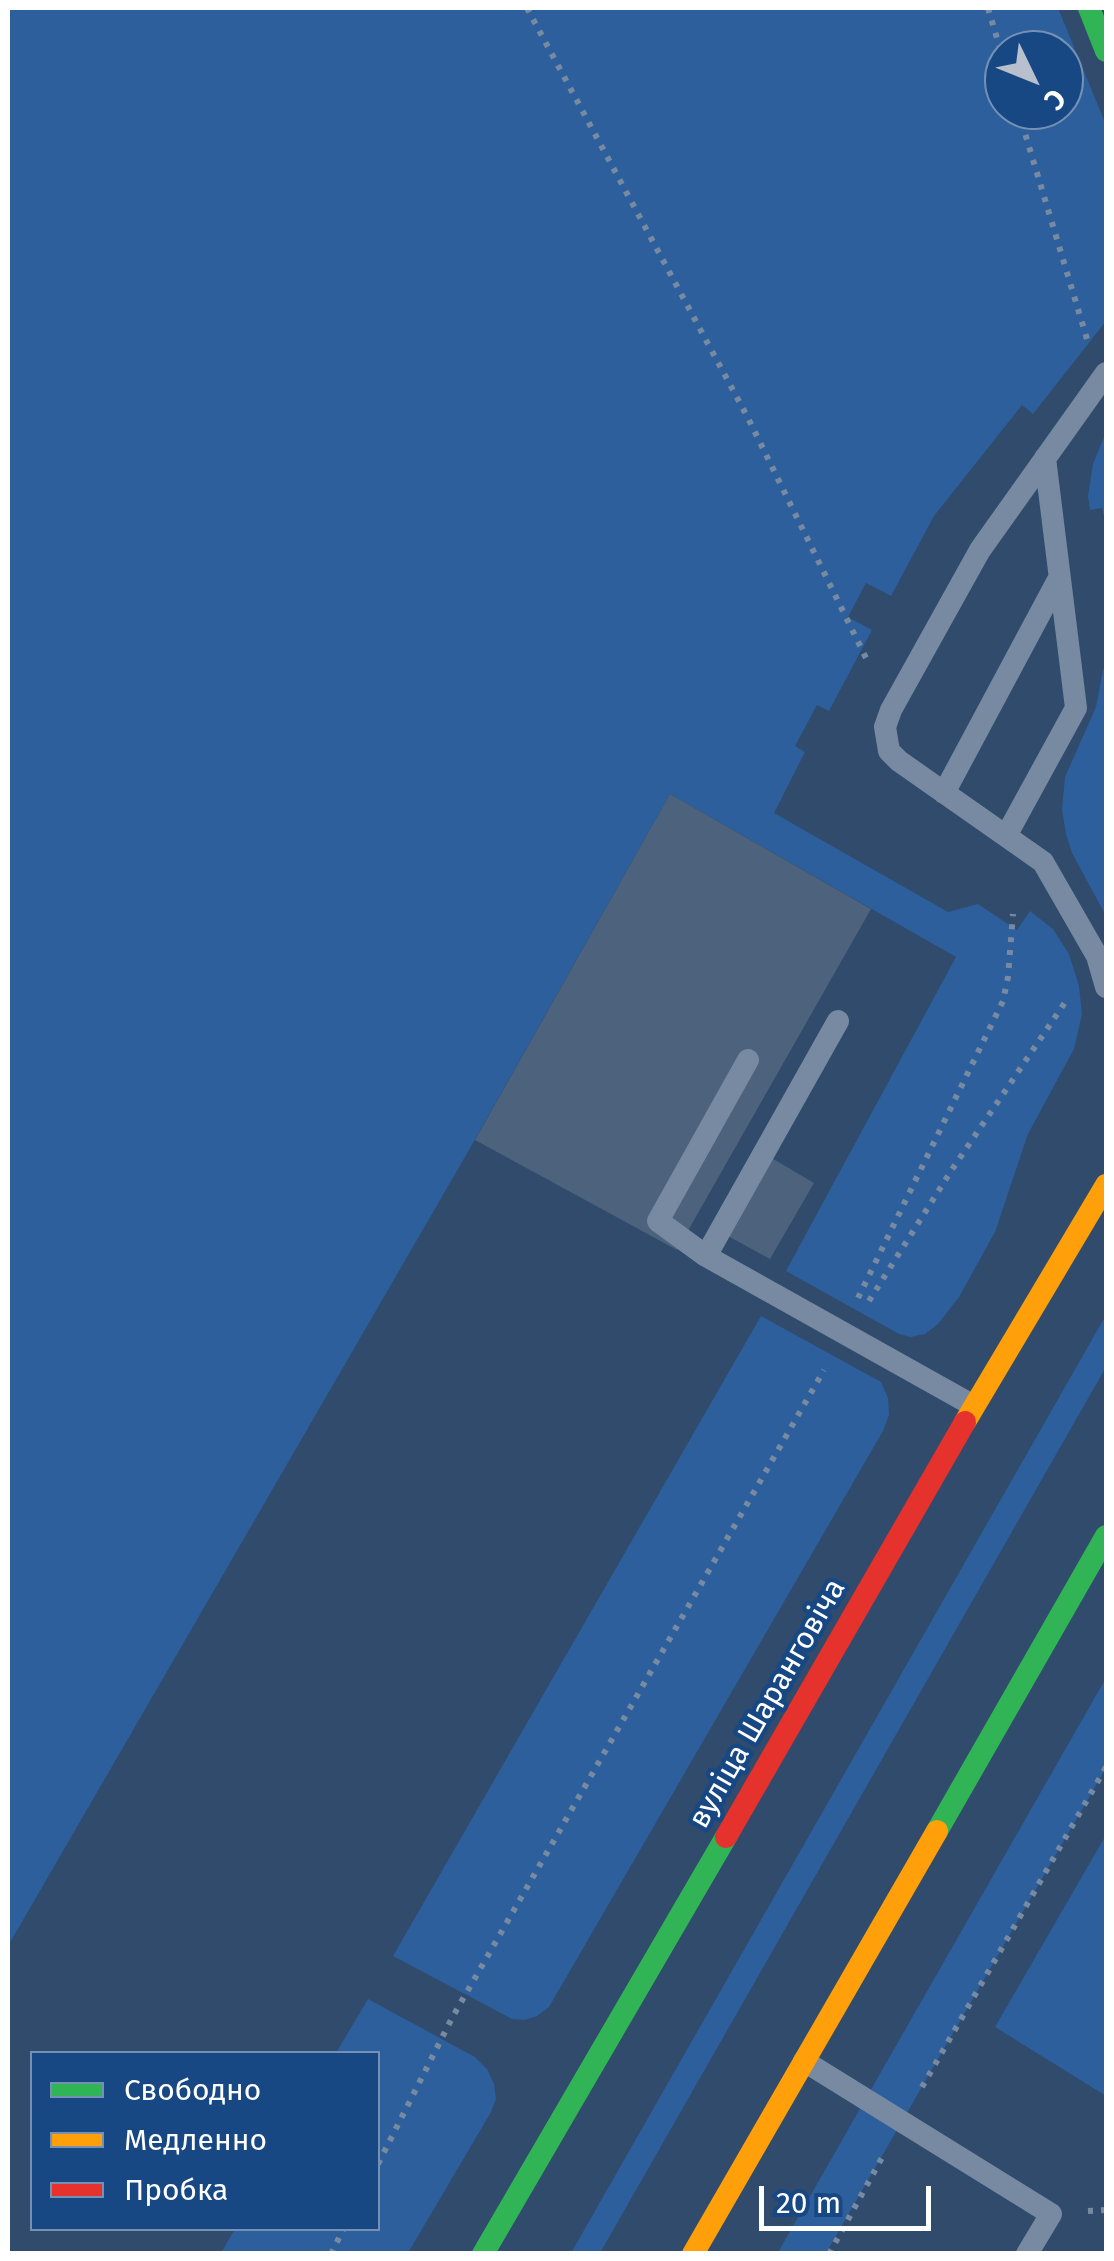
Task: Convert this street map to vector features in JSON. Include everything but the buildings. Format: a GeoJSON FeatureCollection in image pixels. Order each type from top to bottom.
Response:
{"type":"FeatureCollection","features":[{"type":"Feature","properties":{"kind":"main road"},"geometry":{"type":"LineString","coordinates":[[1089,8],[1106,51]]}},
{"type":"Feature","properties":{"kind":"main road","name":"вуліца Шаранговіча"},"geometry":{"type":"LineString","coordinates":[[483,2254],[1106,1185]]}},
{"type":"Feature","properties":{"kind":"main road"},"geometry":{"type":"LineString","coordinates":[[693,2254],[1106,1536]]}},
{"type":"Feature","properties":{"kind":"lane"},"geometry":{"type":"LineString","coordinates":[[1104,377],[980,550],[890,710],[886,727],[889,751],[899,762],[1042,862],[1097,956],[1106,988]]}},
{"type":"Feature","properties":{"kind":"lane"},"geometry":{"type":"LineString","coordinates":[[1006,836],[1076,708],[1044,458]]}},
{"type":"Feature","properties":{"kind":"lane"},"geometry":{"type":"LineString","coordinates":[[944,793],[1058,580]]}},
{"type":"Feature","properties":{"kind":"lane"},"geometry":{"type":"LineString","coordinates":[[706,1256],[838,1021]]}},
{"type":"Feature","properties":{"kind":"lane"},"geometry":{"type":"LineString","coordinates":[[748,1060],[658,1221],[706,1256],[974,1406]]}},
{"type":"Feature","properties":{"kind":"lane"},"geometry":{"type":"LineString","coordinates":[[804,2061],[1052,2214],[1027,2254]]}},
{"type":"Feature","properties":{"kind":"path"},"geometry":{"type":"LineString","coordinates":[[527,8],[748,418],[866,658]]}},
{"type":"Feature","properties":{"kind":"path"},"geometry":{"type":"LineString","coordinates":[[1024,130],[1104,377]]}},
{"type":"Feature","properties":{"kind":"path"},"geometry":{"type":"LineString","coordinates":[[845,1334],[858,1297],[1003,1001],[1014,914]]}},
{"type":"Feature","properties":{"kind":"path"},"geometry":{"type":"LineString","coordinates":[[380,2160],[452,2018],[845,1334],[1097,956]]}},
{"type":"Feature","properties":{"kind":"path"},"geometry":{"type":"LineString","coordinates":[[829,2254],[1106,1767]]}},
{"type":"Feature","properties":{"kind":"path"},"geometry":{"type":"LineString","coordinates":[[332,2254],[343,2231]]}},
{"type":"Feature","properties":{"kind":"shaded area"},"geometry":{"type":"Polygon","coordinates":[[[8,8],[1058,8],[1067,30],[984,30],[984,130],[1084,130],[1084,71],[1106,125],[1106,321],[1033,414],[1022,405],[934,516],[891,596],[866,583],[848,617],[872,630],[829,711],[817,705],[795,746],[805,752],[774,813],[948,912],[978,904],[1017,930],[1030,911],[1053,929],[1069,954],[1082,1014],[1074,1049],[1028,1134],[995,1232],[959,1297],[938,1324],[925,1334],[911,1337],[786,1271],[956,957],[670,794],[469,1150],[8,1946],[8,8]]]}},
{"type":"Feature","properties":{"kind":"shaded area"},"geometry":{"type":"Polygon","coordinates":[[[1106,432],[1106,525],[1102,508],[1090,510],[1088,496],[1093,464],[1106,432]]]}},
{"type":"Feature","properties":{"kind":"shaded area"},"geometry":{"type":"Polygon","coordinates":[[[1103,669],[1106,916],[1072,853],[1062,810],[1065,777],[1096,707],[1103,669]]]}},
{"type":"Feature","properties":{"kind":"shaded area"},"geometry":{"type":"Polygon","coordinates":[[[1106,1315],[1106,1367],[600,2253],[571,2253],[1106,1315]]]}},
{"type":"Feature","properties":{"kind":"shaded area"},"geometry":{"type":"Polygon","coordinates":[[[761,1316],[881,1382],[888,1398],[889,1415],[549,2007],[525,2020],[512,2019],[393,1956],[761,1316]]]}},
{"type":"Feature","properties":{"kind":"shaded area"},"geometry":{"type":"Polygon","coordinates":[[[1106,1678],[1106,1768],[826,2253],[777,2254],[1106,1678]]]}},
{"type":"Feature","properties":{"kind":"shaded area"},"geometry":{"type":"Polygon","coordinates":[[[1106,1835],[1106,2096],[995,2027],[1106,1835]]]}},
{"type":"Feature","properties":{"kind":"shaded area"},"geometry":{"type":"Polygon","coordinates":[[[368,1999],[475,2057],[487,2069],[496,2099],[408,2253],[221,2253],[234,2231],[380,2231],[380,2051],[337,2051],[368,1999]]]}},
{"type":"Feature","properties":{"kind":"traffic: fast"},"geometry":{"type":"LineString","coordinates":[[1089,8],[1106,51]]}},
{"type":"Feature","properties":{"kind":"traffic: fast"},"geometry":{"type":"LineString","coordinates":[[937,1831],[1106,1536]]}},
{"type":"Feature","properties":{"kind":"traffic: fast"},"geometry":{"type":"LineString","coordinates":[[483,2254],[726,1837]]}},
{"type":"Feature","properties":{"kind":"traffic: slow"},"geometry":{"type":"LineString","coordinates":[[965,1422],[1106,1185]]}},
{"type":"Feature","properties":{"kind":"traffic: slow"},"geometry":{"type":"LineString","coordinates":[[693,2254],[937,1831]]}},
{"type":"Feature","properties":{"kind":"traffic: jam"},"geometry":{"type":"LineString","coordinates":[[726,1837],[965,1422]]}}]}
